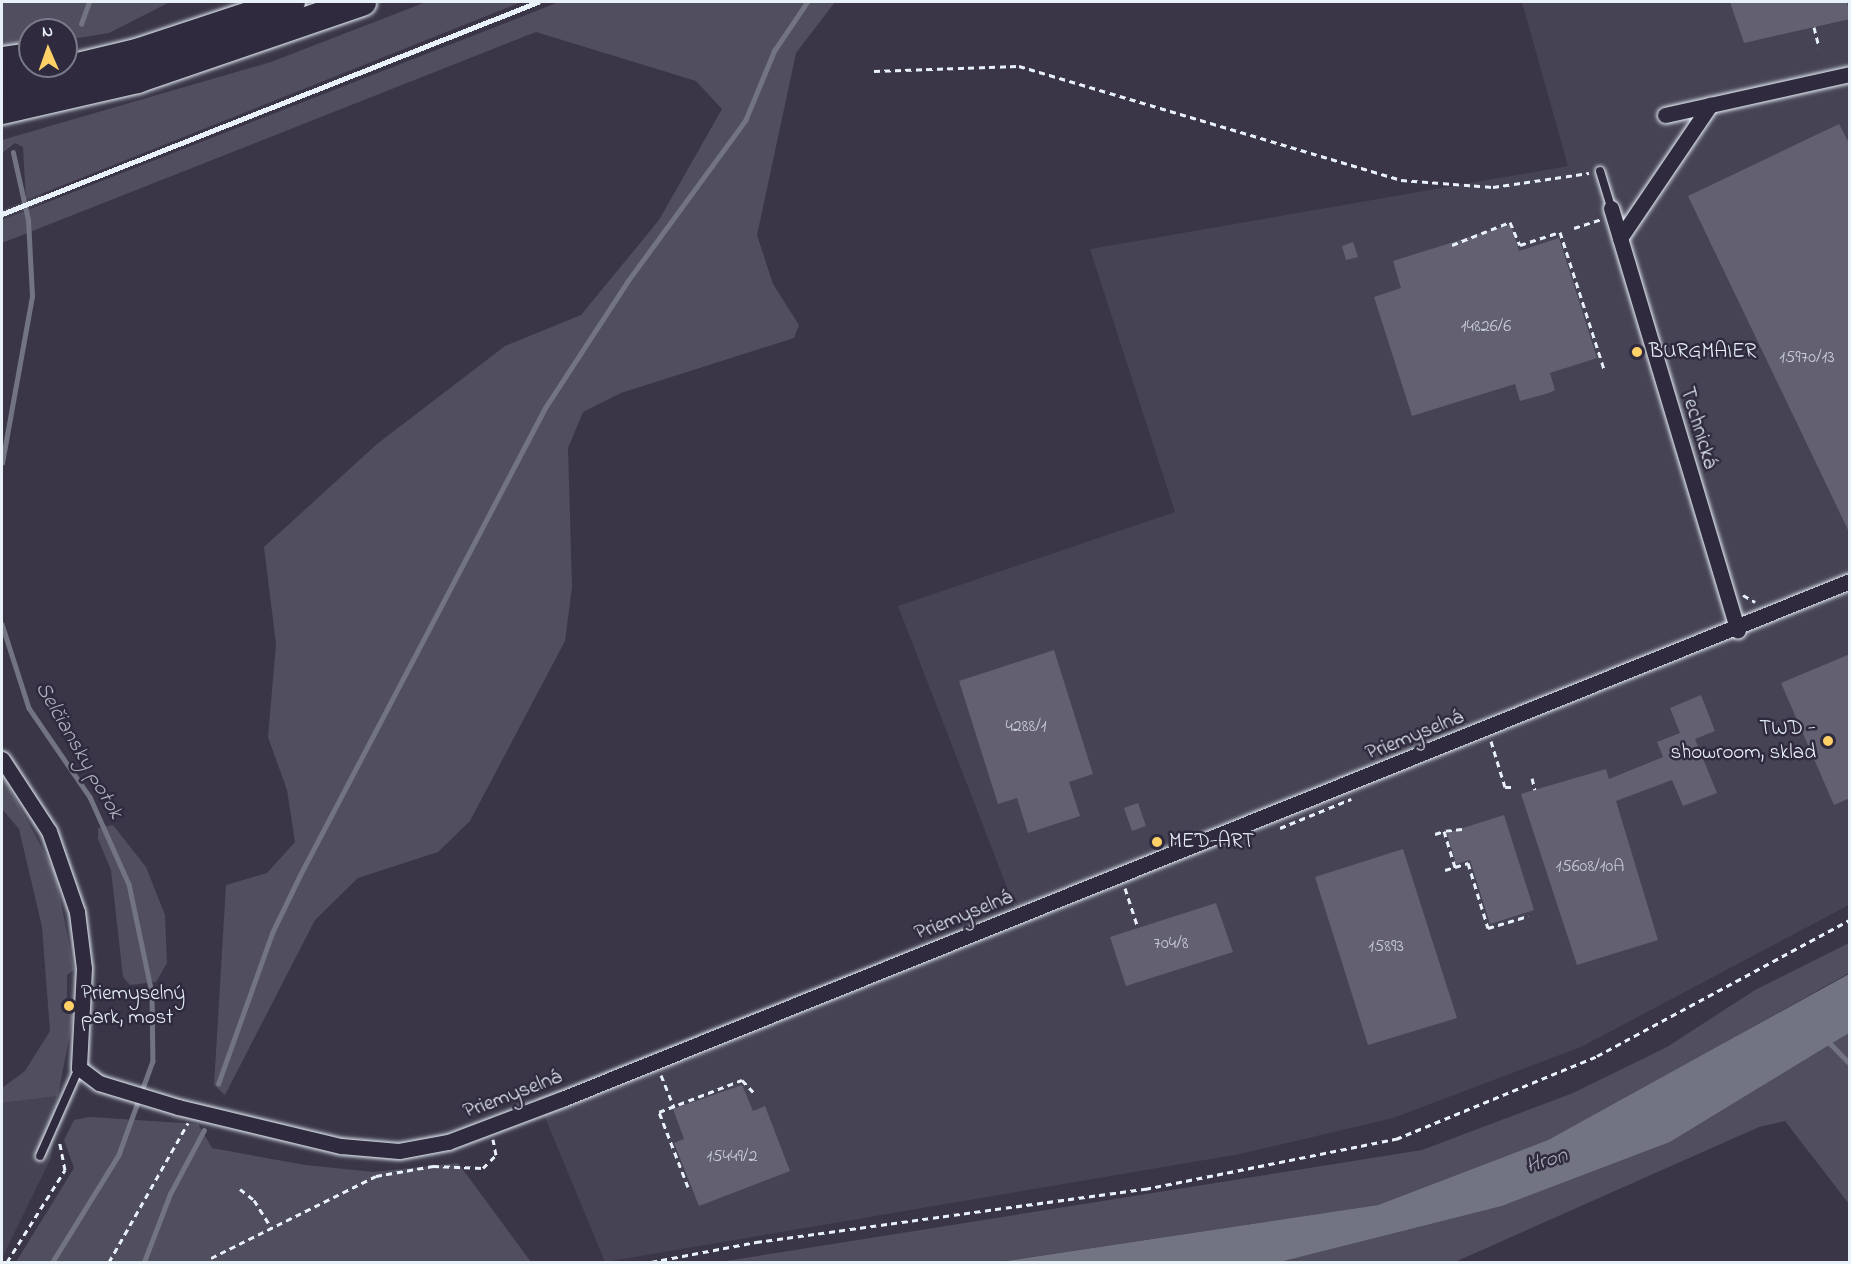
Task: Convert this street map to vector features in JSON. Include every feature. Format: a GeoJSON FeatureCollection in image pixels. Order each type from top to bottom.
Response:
{"type":"FeatureCollection","features":[{"type":"Feature","properties":{"kind":"highway"},"geometry":{"type":"LineString","coordinates":[[2,85],[140,52],[291,2]]}},
{"type":"Feature","properties":{"kind":"highway"},"geometry":{"type":"LineString","coordinates":[[2,110],[207,57],[362,2]]}},
{"type":"Feature","properties":{"kind":"highway"},"geometry":{"type":"LineString","coordinates":[[78,51],[140,52]]}},
{"type":"Feature","properties":{"kind":"highway"},"geometry":{"type":"LineString","coordinates":[[2,61],[18,59]]}},
{"type":"Feature","properties":{"kind":"highway"},"geometry":{"type":"LineString","coordinates":[[2,122],[55,98]]}},
{"type":"Feature","properties":{"kind":"street"},"geometry":{"type":"LineString","coordinates":[[1665,115],[1850,74]]}},
{"type":"Feature","properties":{"kind":"street"},"geometry":{"type":"LineString","coordinates":[[1620,238],[1710,105]]}},
{"type":"Feature","properties":{"kind":"street","name":"Technická"},"geometry":{"type":"LineString","coordinates":[[1606,213],[1620,238],[1738,630]]}},
{"type":"Feature","properties":{"kind":"street","name":"Priemyselná"},"geometry":{"type":"LineString","coordinates":[[79,1068],[99,1083],[178,1107],[368,1149],[417,1149],[487,1127],[1738,630],[1850,581]]}},
{"type":"Feature","properties":{"kind":"street"},"geometry":{"type":"LineString","coordinates":[[2,759],[49,831],[75,903],[84,968],[79,1068]]}},
{"type":"Feature","properties":{"kind":"lane"},"geometry":{"type":"LineString","coordinates":[[1600,171],[1606,213]]}},
{"type":"Feature","properties":{"kind":"lane"},"geometry":{"type":"LineString","coordinates":[[40,1156],[79,1068]]}},
{"type":"Feature","properties":{"kind":"path"},"geometry":{"type":"LineString","coordinates":[[1814,27],[1819,47]]}},
{"type":"Feature","properties":{"kind":"path"},"geometry":{"type":"LineString","coordinates":[[874,71],[1019,66],[1401,180],[1493,187],[1600,171]]}},
{"type":"Feature","properties":{"kind":"path"},"geometry":{"type":"LineString","coordinates":[[1574,228],[1606,213]]}},
{"type":"Feature","properties":{"kind":"path"},"geometry":{"type":"LineString","coordinates":[[1452,244],[1510,222],[1520,245],[1560,232],[1604,369]]}},
{"type":"Feature","properties":{"kind":"path"},"geometry":{"type":"LineString","coordinates":[[1738,587],[1760,604]]}},
{"type":"Feature","properties":{"kind":"path"},"geometry":{"type":"LineString","coordinates":[[1490,739],[1505,787],[1513,787]]}},
{"type":"Feature","properties":{"kind":"path"},"geometry":{"type":"LineString","coordinates":[[1532,778],[1535,790]]}},
{"type":"Feature","properties":{"kind":"path"},"geometry":{"type":"LineString","coordinates":[[1435,834],[1462,828]]}},
{"type":"Feature","properties":{"kind":"path"},"geometry":{"type":"LineString","coordinates":[[1444,831],[1455,867]]}},
{"type":"Feature","properties":{"kind":"path"},"geometry":{"type":"LineString","coordinates":[[1446,870],[1468,863],[1488,928],[1528,916]]}},
{"type":"Feature","properties":{"kind":"path"},"geometry":{"type":"LineString","coordinates":[[1124,886],[1137,926]]}},
{"type":"Feature","properties":{"kind":"path"},"geometry":{"type":"LineString","coordinates":[[651,1263],[756,1242],[1145,1189],[1396,1138],[1597,1056],[1850,920]]}},
{"type":"Feature","properties":{"kind":"path"},"geometry":{"type":"LineString","coordinates":[[660,1073],[674,1107]]}},
{"type":"Feature","properties":{"kind":"path"},"geometry":{"type":"LineString","coordinates":[[688,1187],[659,1112],[742,1080],[756,1095]]}},
{"type":"Feature","properties":{"kind":"path"},"geometry":{"type":"LineString","coordinates":[[663,1102],[666,1110]]}},
{"type":"Feature","properties":{"kind":"path"},"geometry":{"type":"LineString","coordinates":[[109,1263],[192,1115]]}},
{"type":"Feature","properties":{"kind":"path"},"geometry":{"type":"LineString","coordinates":[[7,1263],[65,1170],[55,1124]]}},
{"type":"Feature","properties":{"kind":"path"},"geometry":{"type":"LineString","coordinates":[[211,1258],[376,1176],[433,1166],[483,1168],[496,1155],[487,1127]]}},
{"type":"Feature","properties":{"kind":"path"},"geometry":{"type":"LineString","coordinates":[[664,1140],[669,1138]]}},
{"type":"Feature","properties":{"kind":"path"},"geometry":{"type":"LineString","coordinates":[[677,1174],[682,1172]]}},
{"type":"Feature","properties":{"kind":"path"},"geometry":{"type":"LineString","coordinates":[[240,1189],[254,1200],[271,1227]]}},
{"type":"Feature","properties":{"kind":"shaded area"},"geometry":{"type":"Polygon","coordinates":[[[2,2],[170,2],[109,33],[78,38],[78,18],[18,18],[18,46],[2,47],[2,2]]]}},
{"type":"Feature","properties":{"kind":"shaded area"},"geometry":{"type":"Polygon","coordinates":[[[426,2],[521,2],[26,200],[23,147],[15,143],[2,153],[2,140],[271,62],[426,2]]]}},
{"type":"Feature","properties":{"kind":"shaded area"},"geometry":{"type":"Polygon","coordinates":[[[559,2],[835,2],[796,53],[757,235],[773,284],[799,325],[794,338],[621,393],[583,412],[568,448],[572,587],[565,641],[470,821],[438,852],[358,878],[315,920],[225,1095],[214,1085],[226,885],[267,873],[295,842],[287,790],[268,737],[276,644],[264,547],[377,444],[505,346],[581,315],[659,220],[722,109],[696,81],[536,32],[2,243],[2,220],[559,2]]]}},
{"type":"Feature","properties":{"kind":"shaded area"},"geometry":{"type":"Polygon","coordinates":[[[1522,2],[1849,2],[1849,905],[1581,1047],[1393,1118],[1240,1154],[605,1262],[537,1098],[1015,908],[898,606],[1175,512],[1090,249],[1568,166],[1522,2]]]}},
{"type":"Feature","properties":{"kind":"shaded area"},"geometry":{"type":"Polygon","coordinates":[[[42,194],[45,202],[2,220],[2,210],[42,194]]]}},
{"type":"Feature","properties":{"kind":"shaded area"},"geometry":{"type":"Polygon","coordinates":[[[2,774],[55,872],[74,970],[67,975],[67,1010],[73,1017],[58,1096],[2,1103],[2,1088],[25,1071],[50,1031],[42,927],[19,829],[2,809],[2,774]]]}},
{"type":"Feature","properties":{"kind":"shaded area"},"geometry":{"type":"Polygon","coordinates":[[[113,825],[146,867],[165,915],[167,963],[156,982],[130,985],[123,977],[111,870],[98,839],[98,828],[113,825]]]}},
{"type":"Feature","properties":{"kind":"shaded area"},"geometry":{"type":"Polygon","coordinates":[[[1849,943],[1849,973],[1717,1047],[1548,1140],[1378,1205],[998,1262],[720,1262],[1422,1150],[1573,1093],[1667,1047],[1755,990],[1849,943]]]}},
{"type":"Feature","properties":{"kind":"shaded area"},"geometry":{"type":"Polygon","coordinates":[[[1849,1033],[1849,1204],[1785,1121],[1759,1127],[1455,1262],[1280,1262],[1502,1206],[1670,1142],[1849,1033]]]}},
{"type":"Feature","properties":{"kind":"shaded area"},"geometry":{"type":"Polygon","coordinates":[[[58,1096],[51,1158],[2,1258],[2,1103],[58,1096]]]}},
{"type":"Feature","properties":{"kind":"shaded area"},"geometry":{"type":"Polygon","coordinates":[[[90,1117],[198,1124],[212,1148],[305,1165],[374,1172],[458,1163],[531,1262],[16,1262],[74,1168],[64,1140],[74,1120],[90,1117]]]}},
{"type":"Feature","properties":{"kind":"water","name":"Hron"},"geometry":{"type":"Polygon","coordinates":[[[1849,974],[1849,1033],[1670,1142],[1502,1206],[1280,1262],[999,1262],[1378,1205],[1548,1140],[1849,974]]]}},
{"type":"Feature","properties":{"kind":"building"},"geometry":{"type":"Polygon","coordinates":[[[1730,2],[1847,2],[1850,19],[1744,43],[1730,2]]]}},
{"type":"Feature","properties":{"kind":"building"},"geometry":{"type":"Polygon","coordinates":[[[1839,124],[1850,145],[1850,534],[1688,196],[1839,124]]]}},
{"type":"Feature","properties":{"kind":"building"},"geometry":{"type":"Polygon","coordinates":[[[1511,224],[1519,251],[1559,238],[1597,358],[1550,373],[1555,390],[1549,393],[1520,401],[1515,384],[1412,416],[1374,297],[1401,288],[1393,261],[1511,224]]]}},
{"type":"Feature","properties":{"kind":"building"},"geometry":{"type":"Polygon","coordinates":[[[1353,242],[1358,257],[1346,260],[1342,246],[1353,242]]]}},
{"type":"Feature","properties":{"kind":"building"},"geometry":{"type":"Polygon","coordinates":[[[1054,650],[1093,774],[1069,782],[1080,816],[1028,833],[1017,798],[998,804],[959,681],[1054,650]]]}},
{"type":"Feature","properties":{"kind":"building","name":"TWD - showroom, sklad"},"geometry":{"type":"Polygon","coordinates":[[[1850,654],[1850,798],[1834,805],[1781,683],[1850,654]]]}},
{"type":"Feature","properties":{"kind":"building"},"geometry":{"type":"Polygon","coordinates":[[[1701,695],[1715,731],[1695,739],[1717,793],[1683,806],[1672,780],[1616,801],[1658,940],[1577,965],[1521,794],[1606,769],[1609,779],[1663,757],[1657,742],[1680,733],[1670,708],[1701,695]]]}},
{"type":"Feature","properties":{"kind":"building"},"geometry":{"type":"Polygon","coordinates":[[[1138,803],[1146,826],[1132,831],[1124,808],[1138,803]]]}},
{"type":"Feature","properties":{"kind":"building"},"geometry":{"type":"Polygon","coordinates":[[[1504,815],[1534,910],[1490,924],[1470,860],[1456,864],[1447,833],[1504,815]]]}},
{"type":"Feature","properties":{"kind":"building"},"geometry":{"type":"Polygon","coordinates":[[[1403,849],[1457,1018],[1368,1045],[1315,877],[1403,849]]]}},
{"type":"Feature","properties":{"kind":"building"},"geometry":{"type":"Polygon","coordinates":[[[1216,903],[1233,952],[1126,986],[1110,937],[1216,903]]]}},
{"type":"Feature","properties":{"kind":"building"},"geometry":{"type":"Polygon","coordinates":[[[742,1085],[753,1111],[765,1106],[790,1171],[699,1206],[674,1143],[684,1139],[673,1109],[742,1085]]]}},
{"type":"Feature","properties":{"kind":"waterway","name":"Selčiansky potok"},"geometry":{"type":"LineString","coordinates":[[81,24],[89,2]]}},
{"type":"Feature","properties":{"kind":"waterway"},"geometry":{"type":"LineString","coordinates":[[218,1084],[272,933],[300,875],[545,408],[627,282],[745,121],[774,51],[807,2]]}},
{"type":"Feature","properties":{"kind":"waterway","name":"Selčiansky potok"},"geometry":{"type":"LineString","coordinates":[[2,463],[32,296],[28,220],[13,153]]}},
{"type":"Feature","properties":{"kind":"waterway","name":"Selčiansky potok"},"geometry":{"type":"LineString","coordinates":[[2,624],[29,708],[90,797],[129,884],[152,993],[153,1061],[119,1155],[53,1262]]}},
{"type":"Feature","properties":{"kind":"waterway"},"geometry":{"type":"LineString","coordinates":[[1829,1042],[1850,1064]]}},
{"type":"Feature","properties":{"kind":"waterway"},"geometry":{"type":"LineString","coordinates":[[144,1262],[170,1194],[204,1130]]}},
{"type":"Feature","properties":{"kind":"railway"},"geometry":{"type":"LineString","coordinates":[[2,214],[538,2]]}},
{"type":"Feature","properties":{"kind":"place","name":"BURGMAIER"},"geometry":{"type":"Point","coordinates":[1637,352]}},
{"type":"Feature","properties":{"kind":"place","name":"TWD - showroom, sklad"},"geometry":{"type":"Point","coordinates":[1828,741]}},
{"type":"Feature","properties":{"kind":"place","name":"MED-ART"},"geometry":{"type":"Point","coordinates":[1157,842]}},
{"type":"Feature","properties":{"kind":"place","name":"Priemyselný park, most"},"geometry":{"type":"Point","coordinates":[69,1006]}}]}
